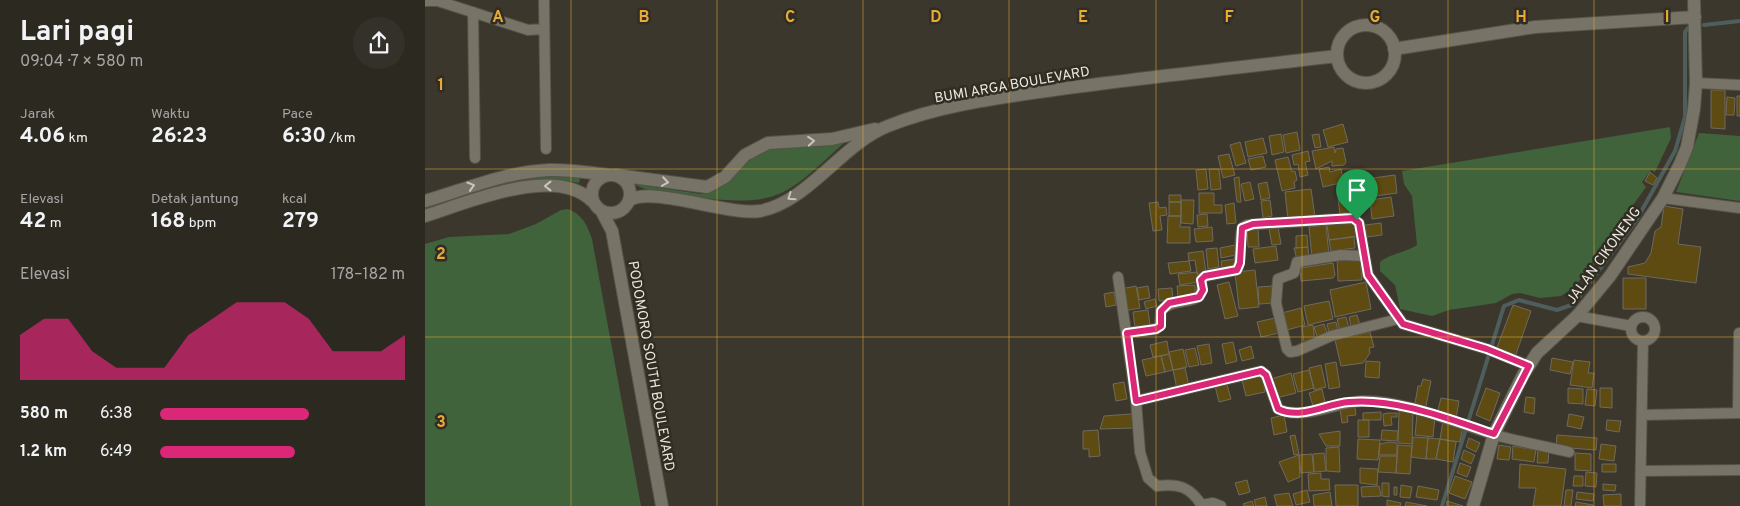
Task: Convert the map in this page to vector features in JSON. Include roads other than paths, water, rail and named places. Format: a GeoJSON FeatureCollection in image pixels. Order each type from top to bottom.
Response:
{"type":"FeatureCollection","features":[{"type":"Feature","properties":{"kind":"street"},"geometry":{"type":"LineString","coordinates":[[544,0],[546,150]]}},
{"type":"Feature","properties":{"kind":"street","name":"JALAN CIKONENG"},"geometry":{"type":"LineString","coordinates":[[1473,506],[1494,434],[1529,366],[1543,348],[1577,316],[1610,276],[1663,198],[1687,147],[1693,122],[1696,84],[1694,0]]}},
{"type":"Feature","properties":{"kind":"street"},"geometry":{"type":"LineString","coordinates":[[425,1],[438,1],[528,30],[544,29]]}},
{"type":"Feature","properties":{"kind":"street"},"geometry":{"type":"LineString","coordinates":[[473,12],[475,158]]}},
{"type":"Feature","properties":{"kind":"street"},"geometry":{"type":"LineString","coordinates":[[1394,49],[1535,27],[1695,17]]}},
{"type":"Feature","properties":{"kind":"street"},"geometry":{"type":"LineString","coordinates":[[1364,25],[1381,29],[1389,36],[1394,49],[1393,62],[1383,77],[1365,82],[1348,76],[1342,69],[1337,56],[1341,39],[1347,32],[1364,25]]}},
{"type":"Feature","properties":{"kind":"street","name":"BUMI ARGA BOULEVARD"},"geometry":{"type":"LineString","coordinates":[[626,205],[644,196],[685,201],[738,211],[760,211],[785,201],[868,137],[887,126],[932,112],[1031,94],[1337,56]]}},
{"type":"Feature","properties":{"kind":"street"},"geometry":{"type":"LineString","coordinates":[[1696,84],[1740,85]]}},
{"type":"Feature","properties":{"kind":"street"},"geometry":{"type":"LineString","coordinates":[[425,201],[502,177],[537,171],[571,170],[707,187],[725,177],[745,155],[768,143],[807,142],[887,126]]}},
{"type":"Feature","properties":{"kind":"street"},"geometry":{"type":"LineString","coordinates":[[592,201],[592,189],[595,183],[604,176],[613,175],[627,182],[631,194],[626,205],[614,221],[612,231]]}},
{"type":"Feature","properties":{"kind":"street"},"geometry":{"type":"LineString","coordinates":[[425,216],[505,191],[529,187],[563,187],[580,192],[602,212],[611,214],[626,205]]}},
{"type":"Feature","properties":{"kind":"street"},"geometry":{"type":"LineString","coordinates":[[1663,198],[1740,208]]}},
{"type":"Feature","properties":{"kind":"street","name":"PODOMORO SOUTH BOULEVARD"},"geometry":{"type":"LineString","coordinates":[[602,212],[612,231],[662,506]]}},
{"type":"Feature","properties":{"kind":"street"},"geometry":{"type":"LineString","coordinates":[[1127,333],[1156,329],[1161,326],[1161,311],[1169,303],[1199,297],[1203,290],[1201,280],[1205,276],[1237,270],[1240,263],[1240,237],[1242,228],[1247,225],[1356,219],[1368,275],[1403,324],[1487,349],[1529,366]]}},
{"type":"Feature","properties":{"kind":"street"},"geometry":{"type":"LineString","coordinates":[[1363,256],[1341,255],[1297,262],[1294,273],[1278,279],[1276,303],[1287,349],[1290,352],[1297,352],[1331,336],[1398,319]]}},
{"type":"Feature","properties":{"kind":"street"},"geometry":{"type":"LineString","coordinates":[[1118,277],[1136,401],[1140,452],[1148,478],[1157,486],[1172,484],[1186,488],[1202,506],[1213,504],[1221,506]]}},
{"type":"Feature","properties":{"kind":"street"},"geometry":{"type":"LineString","coordinates":[[1577,316],[1631,326]]}},
{"type":"Feature","properties":{"kind":"street"},"geometry":{"type":"LineString","coordinates":[[1643,317],[1652,322],[1655,332],[1648,340],[1643,341],[1633,337],[1631,326],[1633,322],[1643,317]]}},
{"type":"Feature","properties":{"kind":"street"},"geometry":{"type":"LineString","coordinates":[[1642,415],[1739,413],[1739,333]]}},
{"type":"Feature","properties":{"kind":"street"},"geometry":{"type":"LineString","coordinates":[[1640,506],[1643,341]]}},
{"type":"Feature","properties":{"kind":"street"},"geometry":{"type":"LineString","coordinates":[[1136,401],[1261,371],[1266,375],[1278,409],[1289,414],[1347,402],[1367,401],[1412,409],[1494,434],[1569,452]]}},
{"type":"Feature","properties":{"kind":"street"},"geometry":{"type":"LineString","coordinates":[[1641,470],[1740,470]]}},
{"type":"Feature","properties":{"kind":"waterway"},"geometry":{"type":"LineString","coordinates":[[1704,25],[1740,21]]}},
{"type":"Feature","properties":{"kind":"waterway"},"geometry":{"type":"LineString","coordinates":[[1442,506],[1504,306],[1519,300],[1557,310],[1574,304],[1637,219],[1675,151],[1685,117],[1685,32],[1688,28]]}}]}
